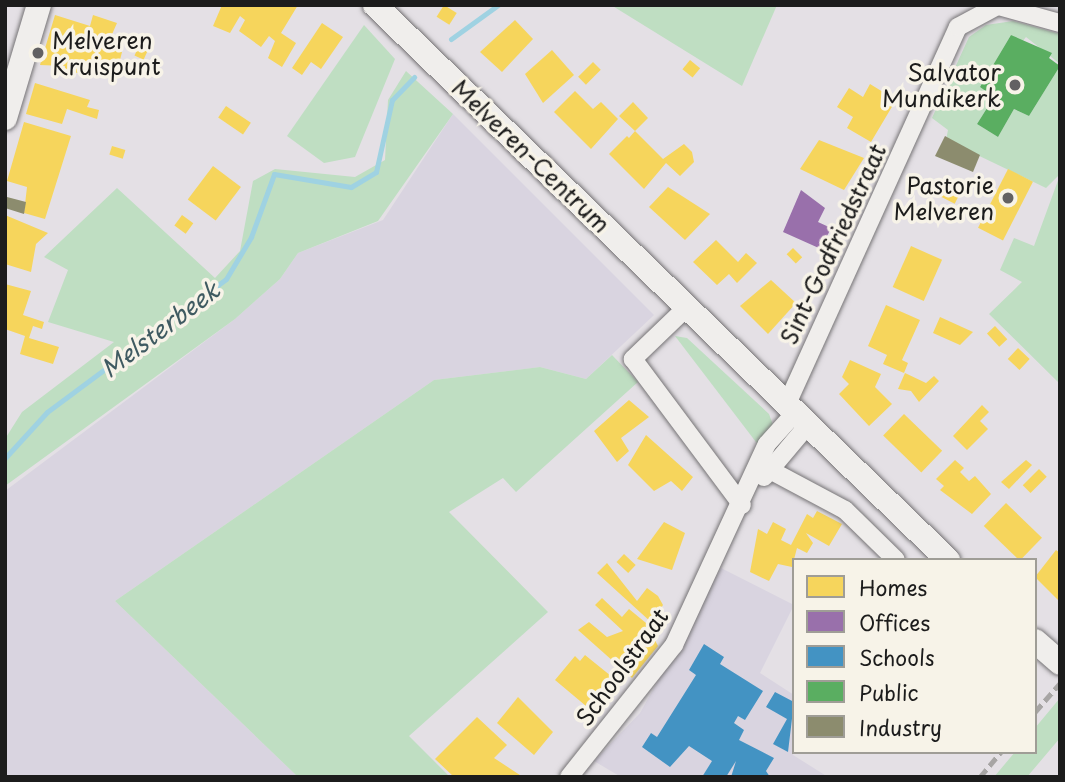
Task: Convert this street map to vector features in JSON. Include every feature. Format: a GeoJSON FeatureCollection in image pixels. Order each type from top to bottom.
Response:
{"type":"FeatureCollection","features":[{"type":"Feature","properties":{"kind":"main road"},"geometry":{"type":"LineString","coordinates":[[5,118],[39,5]]}},
{"type":"Feature","properties":{"kind":"main road","name":"Melveren-Centrum"},"geometry":{"type":"LineString","coordinates":[[375,5],[946,558]]}},
{"type":"Feature","properties":{"kind":"main road"},"geometry":{"type":"LineString","coordinates":[[1037,643],[1060,663]]}},
{"type":"Feature","properties":{"kind":"street","name":"Sint-Godfriedstraat"},"geometry":{"type":"LineString","coordinates":[[796,415],[958,27],[996,6],[1060,23]]}},
{"type":"Feature","properties":{"kind":"street"},"geometry":{"type":"LineString","coordinates":[[686,308],[633,359],[742,505]]}},
{"type":"Feature","properties":{"kind":"street","name":"Schoolstraat"},"geometry":{"type":"LineString","coordinates":[[742,505],[770,470],[796,415]]}},
{"type":"Feature","properties":{"kind":"street","name":"Schoolstraat"},"geometry":{"type":"LineString","coordinates":[[569,777],[674,645],[742,505],[767,444],[796,415]]}},
{"type":"Feature","properties":{"kind":"street"},"geometry":{"type":"LineString","coordinates":[[770,470],[845,510],[894,558]]}},
{"type":"Feature","properties":{"kind":"shaded area"},"geometry":{"type":"Polygon","coordinates":[[[453,114],[654,315],[586,379],[540,367],[434,380],[115,601],[298,777],[5,777],[5,491],[235,319],[280,279],[298,253],[383,220],[453,114]]]}},
{"type":"Feature","properties":{"kind":"shaded area"},"geometry":{"type":"Polygon","coordinates":[[[721,568],[792,604],[792,609],[760,673],[792,694],[792,754],[828,777],[621,777],[594,761],[640,713],[721,568]]]}},
{"type":"Feature","properties":{"kind":"green space"},"geometry":{"type":"Polygon","coordinates":[[[611,5],[777,5],[742,86],[611,5]]]}},
{"type":"Feature","properties":{"kind":"green space"},"geometry":{"type":"Polygon","coordinates":[[[1013,21],[1060,34],[1060,64],[1026,37],[1022,42],[1011,35],[980,87],[994,97],[977,124],[998,137],[1014,109],[1029,116],[1060,66],[1060,174],[1046,188],[946,140],[948,130],[932,118],[969,37],[986,25],[1013,21]]]}},
{"type":"Feature","properties":{"kind":"green space"},"geometry":{"type":"Polygon","coordinates":[[[364,25],[395,59],[355,157],[324,163],[287,136],[364,25]]]}},
{"type":"Feature","properties":{"kind":"green space"},"geometry":{"type":"Polygon","coordinates":[[[406,71],[453,114],[378,221],[298,253],[280,279],[235,319],[5,486],[5,439],[22,412],[114,342],[48,322],[68,270],[44,257],[117,188],[215,278],[240,251],[253,181],[275,169],[355,177],[385,160],[388,100],[406,71]]]}},
{"type":"Feature","properties":{"kind":"green space"},"geometry":{"type":"Polygon","coordinates":[[[1060,175],[1060,384],[989,314],[1022,282],[1000,270],[1014,238],[1034,246],[1060,175]]]}},
{"type":"Feature","properties":{"kind":"green space"},"geometry":{"type":"Polygon","coordinates":[[[675,336],[687,338],[769,414],[773,425],[759,446],[675,336]]]}},
{"type":"Feature","properties":{"kind":"green space"},"geometry":{"type":"Polygon","coordinates":[[[612,355],[638,382],[516,492],[503,478],[449,512],[548,612],[409,736],[450,777],[298,777],[115,601],[434,380],[540,367],[586,379],[612,355]]]}},
{"type":"Feature","properties":{"kind":"green space"},"geometry":{"type":"Polygon","coordinates":[[[1060,698],[1060,738],[1027,777],[994,777],[1013,754],[1037,754],[1037,726],[1060,698]]]}},
{"type":"Feature","properties":{"kind":"building: Homes"},"geometry":{"type":"Polygon","coordinates":[[[222,5],[298,5],[281,33],[296,43],[282,67],[268,58],[275,41],[269,36],[261,47],[239,31],[245,20],[240,16],[230,33],[213,26],[222,5]]]}},
{"type":"Feature","properties":{"kind":"building: Homes"},"geometry":{"type":"Polygon","coordinates":[[[444,5],[457,13],[449,25],[437,17],[444,5]]]}},
{"type":"Feature","properties":{"kind":"building: Homes"},"geometry":{"type":"Polygon","coordinates":[[[55,15],[90,26],[93,15],[117,23],[106,48],[122,52],[117,72],[65,73],[65,66],[40,65],[55,15]]]}},
{"type":"Feature","properties":{"kind":"building: Homes"},"geometry":{"type":"Polygon","coordinates":[[[515,20],[533,39],[502,72],[480,52],[515,20]]]}},
{"type":"Feature","properties":{"kind":"building: Homes"},"geometry":{"type":"Polygon","coordinates":[[[322,23],[343,37],[321,69],[311,62],[302,75],[292,68],[322,23]]]}},
{"type":"Feature","properties":{"kind":"building: Homes"},"geometry":{"type":"Polygon","coordinates":[[[141,41],[150,45],[144,60],[134,56],[141,41]]]}},
{"type":"Feature","properties":{"kind":"building: Homes"},"geometry":{"type":"Polygon","coordinates":[[[552,50],[574,75],[543,103],[525,74],[552,50]]]}},
{"type":"Feature","properties":{"kind":"building: Homes"},"geometry":{"type":"Polygon","coordinates":[[[690,60],[700,68],[693,78],[682,69],[690,60]]]}},
{"type":"Feature","properties":{"kind":"building: Homes"},"geometry":{"type":"Polygon","coordinates":[[[593,62],[601,70],[586,85],[578,77],[593,62]]]}},
{"type":"Feature","properties":{"kind":"building: Homes"},"geometry":{"type":"Polygon","coordinates":[[[35,83],[90,100],[87,107],[99,110],[97,119],[67,109],[62,124],[26,114],[35,83]]]}},
{"type":"Feature","properties":{"kind":"building: Homes"},"geometry":{"type":"Polygon","coordinates":[[[870,84],[896,100],[871,142],[847,128],[853,117],[837,107],[849,88],[863,97],[870,84]]]}},
{"type":"Feature","properties":{"kind":"building: Homes"},"geometry":{"type":"Polygon","coordinates":[[[575,91],[593,109],[601,102],[618,119],[591,149],[554,112],[575,91]]]}},
{"type":"Feature","properties":{"kind":"building: Homes"},"geometry":{"type":"Polygon","coordinates":[[[633,102],[648,118],[635,131],[619,116],[633,102]]]}},
{"type":"Feature","properties":{"kind":"building: Homes"},"geometry":{"type":"Polygon","coordinates":[[[226,106],[251,123],[243,134],[218,118],[226,106]]]}},
{"type":"Feature","properties":{"kind":"building: Homes"},"geometry":{"type":"Polygon","coordinates":[[[24,122],[71,136],[45,219],[24,213],[27,187],[7,181],[24,122]]]}},
{"type":"Feature","properties":{"kind":"building: Homes"},"geometry":{"type":"Polygon","coordinates":[[[635,131],[663,159],[684,144],[692,152],[694,162],[680,176],[666,163],[644,189],[609,154],[635,131]]]}},
{"type":"Feature","properties":{"kind":"building: Homes"},"geometry":{"type":"Polygon","coordinates":[[[819,140],[864,158],[844,190],[800,169],[819,140]]]}},
{"type":"Feature","properties":{"kind":"building: Homes"},"geometry":{"type":"Polygon","coordinates":[[[112,146],[125,150],[123,159],[109,155],[112,146]]]}},
{"type":"Feature","properties":{"kind":"building: Homes"},"geometry":{"type":"Polygon","coordinates":[[[213,166],[241,187],[216,221],[188,200],[213,166]]]}},
{"type":"Feature","properties":{"kind":"building: Homes","name":"Pastorie Melveren"},"geometry":{"type":"Polygon","coordinates":[[[1008,169],[1033,182],[1003,241],[978,228],[1008,169]]]}},
{"type":"Feature","properties":{"kind":"building: Homes"},"geometry":{"type":"Polygon","coordinates":[[[945,183],[961,191],[955,204],[939,195],[945,183]]]}},
{"type":"Feature","properties":{"kind":"building: Homes"},"geometry":{"type":"Polygon","coordinates":[[[668,187],[710,214],[685,240],[649,207],[668,187]]]}},
{"type":"Feature","properties":{"kind":"building: Homes"},"geometry":{"type":"Polygon","coordinates":[[[5,215],[48,233],[36,244],[31,272],[5,264],[5,215]]]}},
{"type":"Feature","properties":{"kind":"building: Homes"},"geometry":{"type":"Polygon","coordinates":[[[182,215],[193,223],[186,234],[174,226],[182,215]]]}},
{"type":"Feature","properties":{"kind":"building: Homes"},"geometry":{"type":"Polygon","coordinates":[[[716,240],[738,262],[746,253],[757,263],[737,283],[729,274],[717,285],[693,262],[716,240]]]}},
{"type":"Feature","properties":{"kind":"building: Homes"},"geometry":{"type":"Polygon","coordinates":[[[911,246],[942,260],[924,301],[893,287],[911,246]]]}},
{"type":"Feature","properties":{"kind":"building: Homes"},"geometry":{"type":"Polygon","coordinates":[[[793,248],[802,257],[796,264],[787,254],[793,248]]]}},
{"type":"Feature","properties":{"kind":"building: Homes"},"geometry":{"type":"Polygon","coordinates":[[[771,280],[796,303],[768,334],[740,306],[771,280]]]}},
{"type":"Feature","properties":{"kind":"building: Homes"},"geometry":{"type":"Polygon","coordinates":[[[5,284],[31,291],[23,315],[44,322],[42,329],[33,326],[29,338],[59,347],[53,364],[20,354],[25,336],[5,329],[5,284]]]}},
{"type":"Feature","properties":{"kind":"building: Homes"},"geometry":{"type":"Polygon","coordinates":[[[886,305],[920,320],[902,360],[908,363],[904,373],[883,364],[887,355],[868,346],[886,305]]]}},
{"type":"Feature","properties":{"kind":"building: Homes"},"geometry":{"type":"Polygon","coordinates":[[[940,317],[973,332],[960,345],[933,333],[940,317]]]}},
{"type":"Feature","properties":{"kind":"building: Homes"},"geometry":{"type":"Polygon","coordinates":[[[995,326],[1007,339],[999,347],[987,334],[995,326]]]}},
{"type":"Feature","properties":{"kind":"building: Homes"},"geometry":{"type":"Polygon","coordinates":[[[1018,348],[1030,359],[1019,370],[1008,359],[1018,348]]]}},
{"type":"Feature","properties":{"kind":"building: Homes"},"geometry":{"type":"Polygon","coordinates":[[[850,360],[881,374],[875,387],[892,404],[869,426],[839,394],[849,384],[842,377],[850,360]]]}},
{"type":"Feature","properties":{"kind":"building: Homes"},"geometry":{"type":"Polygon","coordinates":[[[905,373],[926,383],[934,376],[939,381],[919,402],[911,391],[898,389],[905,373]]]}},
{"type":"Feature","properties":{"kind":"building: Homes"},"geometry":{"type":"Polygon","coordinates":[[[629,400],[649,417],[621,438],[629,451],[617,462],[594,431],[629,400]]]}},
{"type":"Feature","properties":{"kind":"building: Homes"},"geometry":{"type":"Polygon","coordinates":[[[982,405],[989,412],[980,421],[988,429],[967,450],[953,436],[982,405]]]}},
{"type":"Feature","properties":{"kind":"building: Homes"},"geometry":{"type":"Polygon","coordinates":[[[904,414],[942,451],[921,472],[883,436],[904,414]]]}},
{"type":"Feature","properties":{"kind":"building: Homes"},"geometry":{"type":"Polygon","coordinates":[[[646,435],[693,477],[682,491],[671,481],[654,491],[628,465],[646,435]]]}},
{"type":"Feature","properties":{"kind":"building: Homes"},"geometry":{"type":"Polygon","coordinates":[[[955,460],[964,468],[960,472],[969,481],[975,476],[991,494],[972,514],[940,490],[944,486],[936,479],[955,460]]]}},
{"type":"Feature","properties":{"kind":"building: Homes"},"geometry":{"type":"Polygon","coordinates":[[[1026,460],[1032,465],[1009,489],[1001,482],[1026,460]]]}},
{"type":"Feature","properties":{"kind":"building: Homes"},"geometry":{"type":"Polygon","coordinates":[[[1039,469],[1047,477],[1031,493],[1023,485],[1039,469]]]}},
{"type":"Feature","properties":{"kind":"building: Homes"},"geometry":{"type":"Polygon","coordinates":[[[1006,503],[1042,538],[1022,558],[1017,558],[984,526],[1006,503]]]}},
{"type":"Feature","properties":{"kind":"building: Homes"},"geometry":{"type":"Polygon","coordinates":[[[817,511],[842,524],[829,546],[806,533],[813,543],[807,553],[797,548],[794,558],[792,558],[792,567],[778,564],[769,581],[750,572],[758,529],[767,534],[773,522],[786,529],[781,540],[791,545],[807,514],[813,518],[817,511]]]}},
{"type":"Feature","properties":{"kind":"building: Homes"},"geometry":{"type":"Polygon","coordinates":[[[664,522],[685,533],[672,570],[637,559],[664,522]]]}},
{"type":"Feature","properties":{"kind":"building: Homes"},"geometry":{"type":"Polygon","coordinates":[[[1056,550],[1060,553],[1060,602],[1037,579],[1037,574],[1056,550]]]}},
{"type":"Feature","properties":{"kind":"building: Homes"},"geometry":{"type":"Polygon","coordinates":[[[624,554],[636,565],[628,573],[616,562],[624,554]]]}},
{"type":"Feature","properties":{"kind":"building: Homes"},"geometry":{"type":"Polygon","coordinates":[[[607,563],[637,601],[647,588],[658,596],[663,605],[652,623],[597,573],[607,563]]]}},
{"type":"Feature","properties":{"kind":"building: Homes"},"geometry":{"type":"Polygon","coordinates":[[[602,598],[622,617],[629,609],[646,623],[658,646],[632,678],[578,630],[589,622],[607,637],[623,631],[595,605],[602,598]]]}},
{"type":"Feature","properties":{"kind":"building: Homes"},"geometry":{"type":"Polygon","coordinates":[[[585,655],[611,676],[586,706],[555,680],[575,656],[580,661],[585,655]]]}},
{"type":"Feature","properties":{"kind":"building: Homes"},"geometry":{"type":"Polygon","coordinates":[[[518,697],[553,732],[534,755],[497,723],[518,697]]]}},
{"type":"Feature","properties":{"kind":"building: Homes"},"geometry":{"type":"Polygon","coordinates":[[[477,717],[507,745],[494,758],[523,777],[454,777],[435,759],[477,717]]]}},
{"type":"Feature","properties":{"kind":"building: Offices"},"geometry":{"type":"Polygon","coordinates":[[[801,190],[825,208],[818,222],[831,228],[821,249],[783,232],[801,190]]]}},
{"type":"Feature","properties":{"kind":"building: Schools"},"geometry":{"type":"Polygon","coordinates":[[[704,644],[724,657],[720,664],[763,691],[745,720],[738,716],[734,723],[744,730],[739,740],[774,758],[766,771],[770,777],[731,777],[736,761],[726,777],[702,777],[712,761],[689,746],[670,767],[642,747],[651,733],[657,737],[696,675],[689,670],[704,644]]]}},
{"type":"Feature","properties":{"kind":"building: Schools"},"geometry":{"type":"Polygon","coordinates":[[[775,692],[792,701],[788,752],[773,744],[787,719],[766,707],[775,692]]]}},
{"type":"Feature","properties":{"kind":"building: Public","name":"Salvator Mundikerk"},"geometry":{"type":"Polygon","coordinates":[[[1011,35],[1052,53],[1049,58],[1060,66],[1029,116],[1014,109],[998,137],[977,124],[994,97],[980,87],[1011,35]]]}},
{"type":"Feature","properties":{"kind":"building: Industry"},"geometry":{"type":"Polygon","coordinates":[[[945,136],[980,155],[973,172],[935,156],[945,136]]]}},
{"type":"Feature","properties":{"kind":"building: Industry"},"geometry":{"type":"Polygon","coordinates":[[[7,197],[26,202],[24,214],[5,208],[7,197]]]}},
{"type":"Feature","properties":{"kind":"waterway","name":"Melsterbeek"},"geometry":{"type":"LineString","coordinates":[[451,39],[498,5]]}},
{"type":"Feature","properties":{"kind":"waterway","name":"Melsterbeek"},"geometry":{"type":"LineString","coordinates":[[5,458],[47,412],[226,279],[251,237],[274,174],[351,187],[376,172],[392,100],[414,77]]}},
{"type":"Feature","properties":{"kind":"railway"},"geometry":{"type":"LineString","coordinates":[[1037,710],[1060,683]]}},
{"type":"Feature","properties":{"kind":"railway"},"geometry":{"type":"LineString","coordinates":[[980,777],[999,754]]}},
{"type":"Feature","properties":{"kind":"place","name":"Melveren Kruispunt"},"geometry":{"type":"Point","coordinates":[38,53]}},
{"type":"Feature","properties":{"kind":"place","name":"Salvator Mundikerk"},"geometry":{"type":"Point","coordinates":[1015,85]}},
{"type":"Feature","properties":{"kind":"place","name":"Pastorie Melveren"},"geometry":{"type":"Point","coordinates":[1008,198]}}]}
